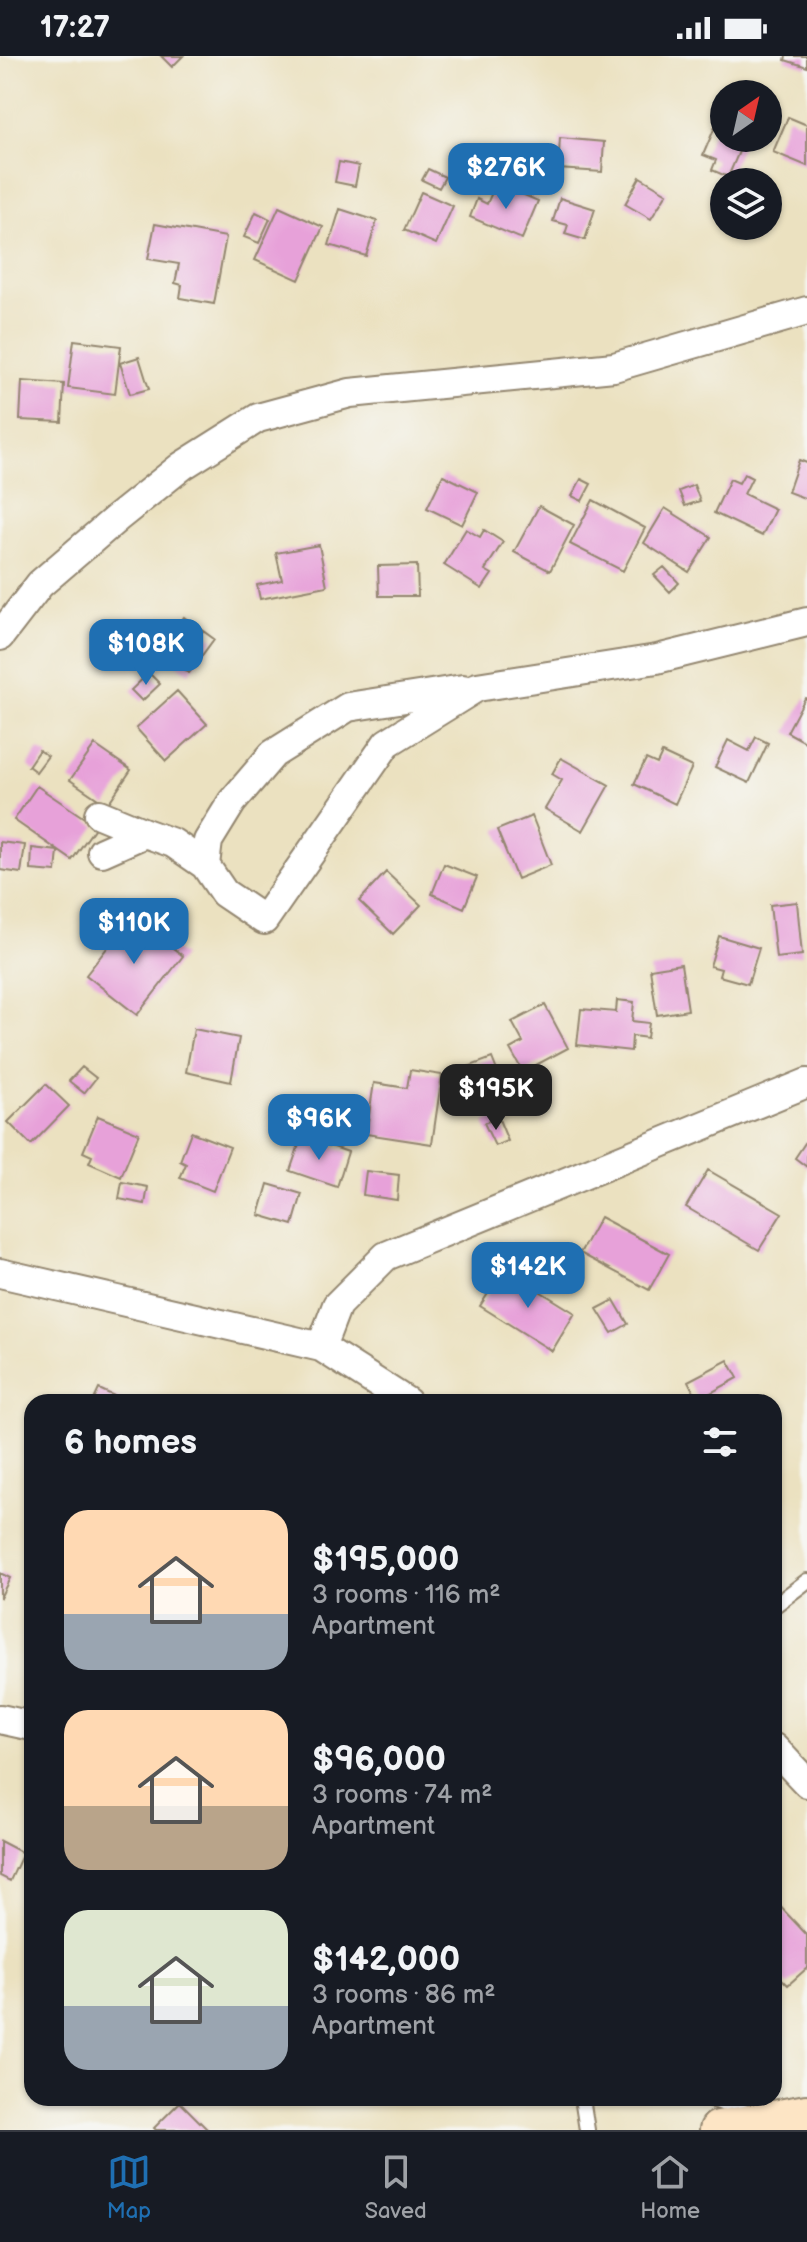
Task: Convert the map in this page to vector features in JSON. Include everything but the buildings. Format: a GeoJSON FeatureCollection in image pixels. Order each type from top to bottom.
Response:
{"type":"FeatureCollection","features":[{"type":"Feature","properties":{"kind":"main road"},"geometry":{"type":"LineString","coordinates":[[719,2130],[807,2114]]}},
{"type":"Feature","properties":{"kind":"street"},"geometry":{"type":"LineString","coordinates":[[0,636],[40,584],[117,518],[182,466],[258,418],[350,393],[614,367],[807,311]]}},
{"type":"Feature","properties":{"kind":"street"},"geometry":{"type":"LineString","coordinates":[[205,865],[208,841],[232,802],[273,754],[348,707],[657,659],[807,622]]}},
{"type":"Feature","properties":{"kind":"street"},"geometry":{"type":"LineString","coordinates":[[99,814],[173,843],[205,865],[224,893],[264,920],[387,743],[477,687]]}},
{"type":"Feature","properties":{"kind":"street"},"geometry":{"type":"LineString","coordinates":[[102,852],[145,833]]}},
{"type":"Feature","properties":{"kind":"street"},"geometry":{"type":"LineString","coordinates":[[321,1347],[337,1305],[386,1256],[807,1083]]}},
{"type":"Feature","properties":{"kind":"street"},"geometry":{"type":"LineString","coordinates":[[0,1273],[321,1347],[394,1394]]}},
{"type":"Feature","properties":{"kind":"street"},"geometry":{"type":"LineString","coordinates":[[0,1719],[24,1724]]}},
{"type":"Feature","properties":{"kind":"street"},"geometry":{"type":"LineString","coordinates":[[782,1756],[807,1783]]}},
{"type":"Feature","properties":{"kind":"lane"},"geometry":{"type":"LineString","coordinates":[[782,1600],[807,1581]]}},
{"type":"Feature","properties":{"kind":"lane"},"geometry":{"type":"LineString","coordinates":[[583,2106],[587,2130]]}},
{"type":"Feature","properties":{"kind":"lane"},"geometry":{"type":"LineString","coordinates":[[730,2106],[768,2121]]}}]}
